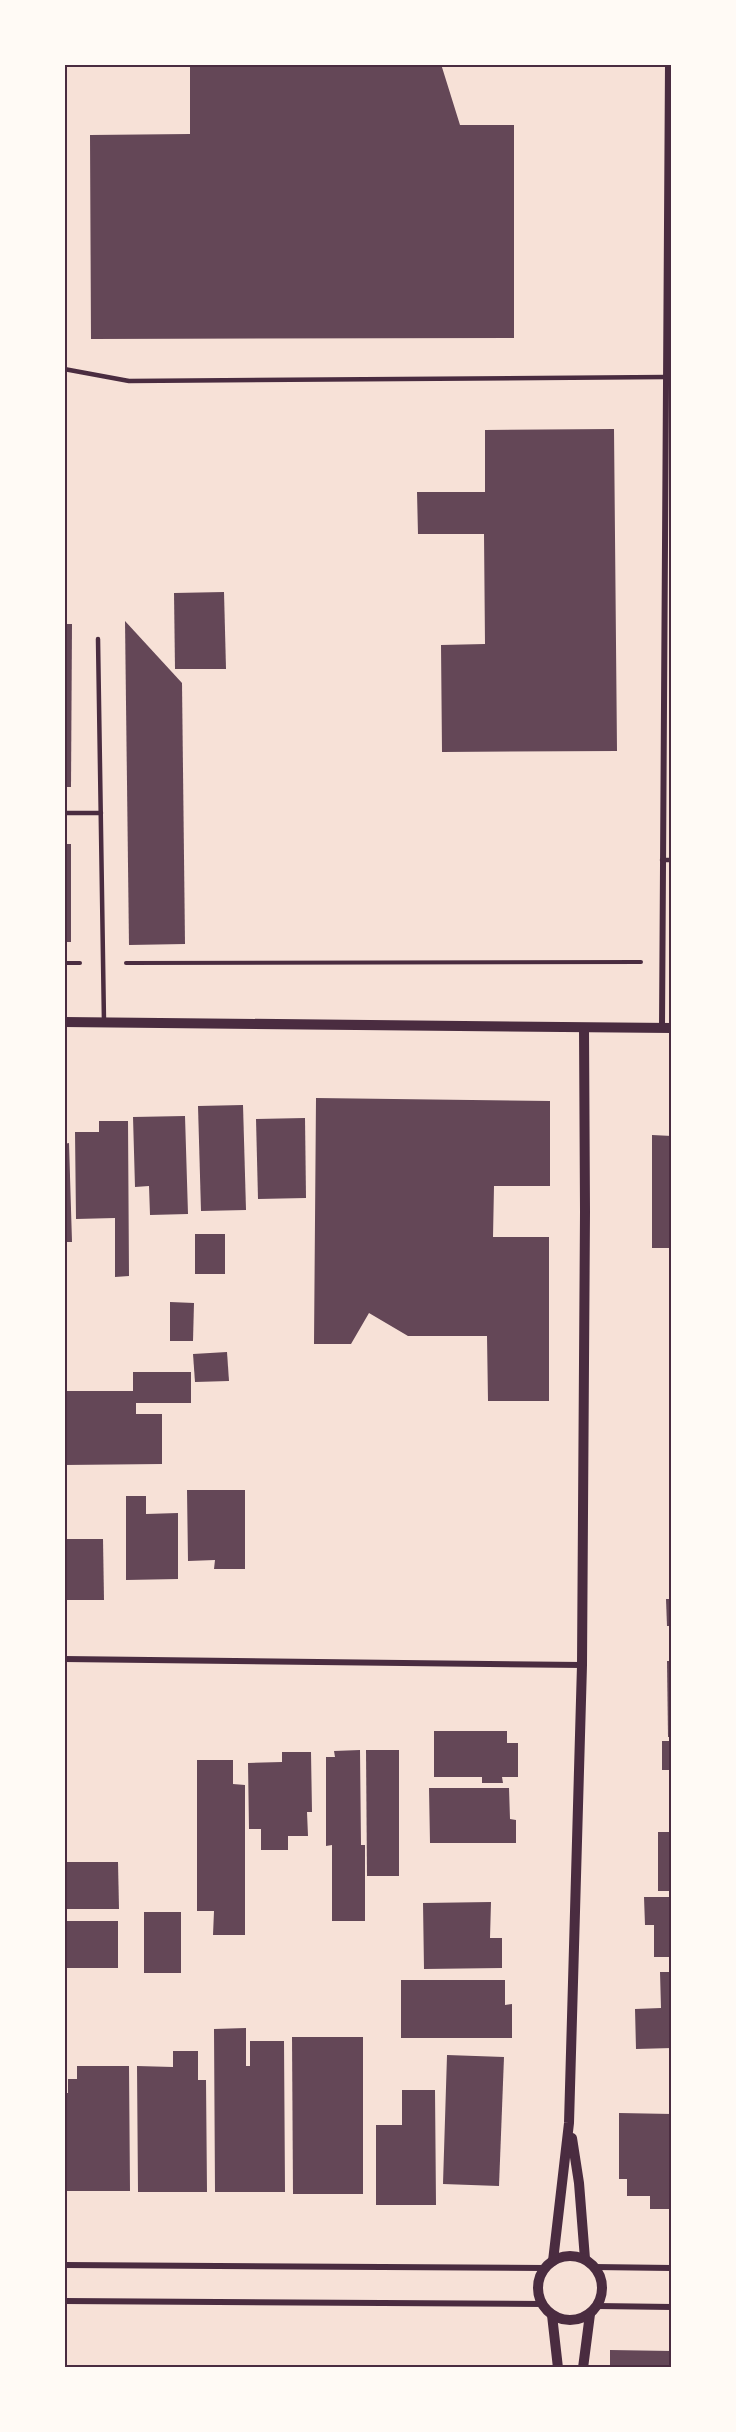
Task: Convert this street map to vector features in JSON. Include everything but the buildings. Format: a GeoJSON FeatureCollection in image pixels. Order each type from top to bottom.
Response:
{"type":"FeatureCollection","features":[{"type":"Feature","properties":{"kind":"street"},"geometry":{"type":"LineString","coordinates":[[64,1022],[667,1027],[661,962],[669,255],[668,64]]}},
{"type":"Feature","properties":{"kind":"street"},"geometry":{"type":"LineString","coordinates":[[558,2367],[552,2315],[543,2304],[538,2286],[549,2265],[569,2123],[582,1665],[584,1028]]}},
{"type":"Feature","properties":{"kind":"street"},"geometry":{"type":"LineString","coordinates":[[64,1659],[582,1665]]}},
{"type":"Feature","properties":{"kind":"street"},"geometry":{"type":"LineString","coordinates":[[569,2123],[589,2263],[600,2275],[602,2286],[601,2296],[593,2310],[583,2367]]}},
{"type":"Feature","properties":{"kind":"street"},"geometry":{"type":"LineString","coordinates":[[64,2265],[549,2265],[563,2257],[574,2256],[589,2263],[672,2268]]}},
{"type":"Feature","properties":{"kind":"street"},"geometry":{"type":"LineString","coordinates":[[64,2301],[543,2304]]}},
{"type":"Feature","properties":{"kind":"street"},"geometry":{"type":"LineString","coordinates":[[552,2315],[572,2320],[593,2310],[672,2307]]}},
{"type":"Feature","properties":{"kind":"lane"},"geometry":{"type":"LineString","coordinates":[[64,369],[129,381],[666,377]]}},
{"type":"Feature","properties":{"kind":"lane"},"geometry":{"type":"LineString","coordinates":[[98,639],[104,1022]]}},
{"type":"Feature","properties":{"kind":"lane"},"geometry":{"type":"LineString","coordinates":[[64,813],[101,813]]}},
{"type":"Feature","properties":{"kind":"lane"},"geometry":{"type":"LineString","coordinates":[[662,860],[672,860]]}},
{"type":"Feature","properties":{"kind":"path"},"geometry":{"type":"LineString","coordinates":[[64,963],[661,962]]}}]}
